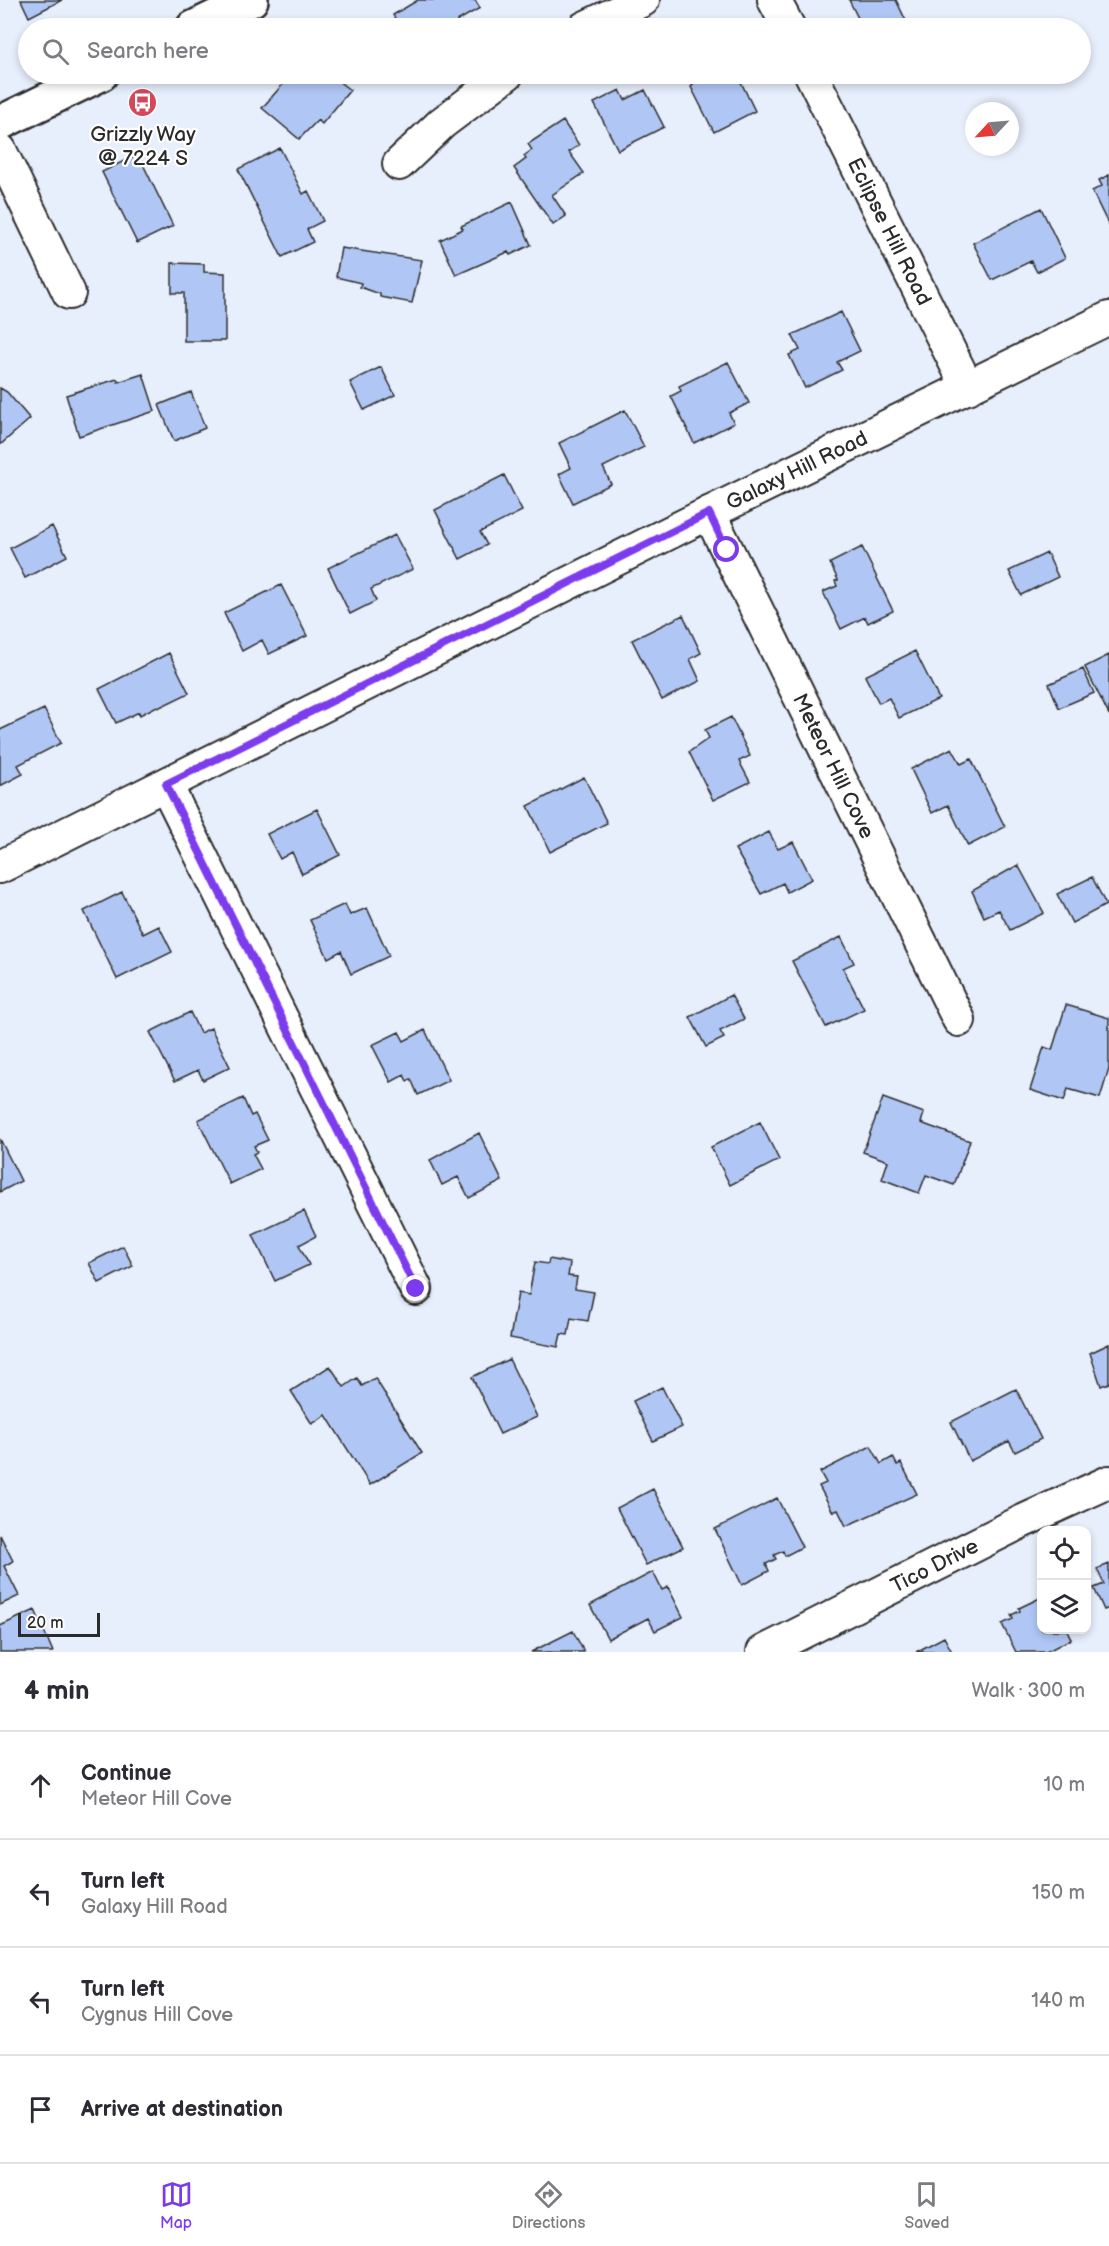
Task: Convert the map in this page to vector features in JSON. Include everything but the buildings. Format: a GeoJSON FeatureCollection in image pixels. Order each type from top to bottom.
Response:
{"type":"FeatureCollection","features":[{"type":"Feature","properties":{"kind":"street"},"geometry":{"type":"LineString","coordinates":[[214,18],[251,0]]}},
{"type":"Feature","properties":{"kind":"street"},"geometry":{"type":"LineString","coordinates":[[605,18],[643,0]]}},
{"type":"Feature","properties":{"kind":"street"},"geometry":{"type":"LineString","coordinates":[[774,0],[784,18]]}},
{"type":"Feature","properties":{"kind":"street"},"geometry":{"type":"LineString","coordinates":[[0,123],[80,84]]}},
{"type":"Feature","properties":{"kind":"street"},"geometry":{"type":"LineString","coordinates":[[399,164],[442,123],[494,84]]}},
{"type":"Feature","properties":{"kind":"street","name":"Eclipse Hill Road"},"geometry":{"type":"LineString","coordinates":[[816,84],[968,388]]}},
{"type":"Feature","properties":{"kind":"street"},"geometry":{"type":"LineString","coordinates":[[0,150],[69,293]]}},
{"type":"Feature","properties":{"kind":"street","name":"Galaxy Hill Road"},"geometry":{"type":"LineString","coordinates":[[0,867],[709,513],[1109,318]]}},
{"type":"Feature","properties":{"kind":"street","name":"Meteor Hill Cove"},"geometry":{"type":"LineString","coordinates":[[709,513],[959,1020]]}},
{"type":"Feature","properties":{"kind":"street"},"geometry":{"type":"LineString","coordinates":[[166,784],[416,1289]]}},
{"type":"Feature","properties":{"kind":"street","name":"Tico Drive"},"geometry":{"type":"LineString","coordinates":[[763,1652],[1021,1522],[1109,1482]]}},
{"type":"Feature","properties":{"kind":"place","name":"Grizzly Way @ 7224 S"},"geometry":{"type":"Point","coordinates":[143,103]}},
{"type":"Feature","properties":{"kind":"route"},"geometry":{"type":"LineString","coordinates":[[416,1289],[166,784],[709,513],[727,550]]}}]}
